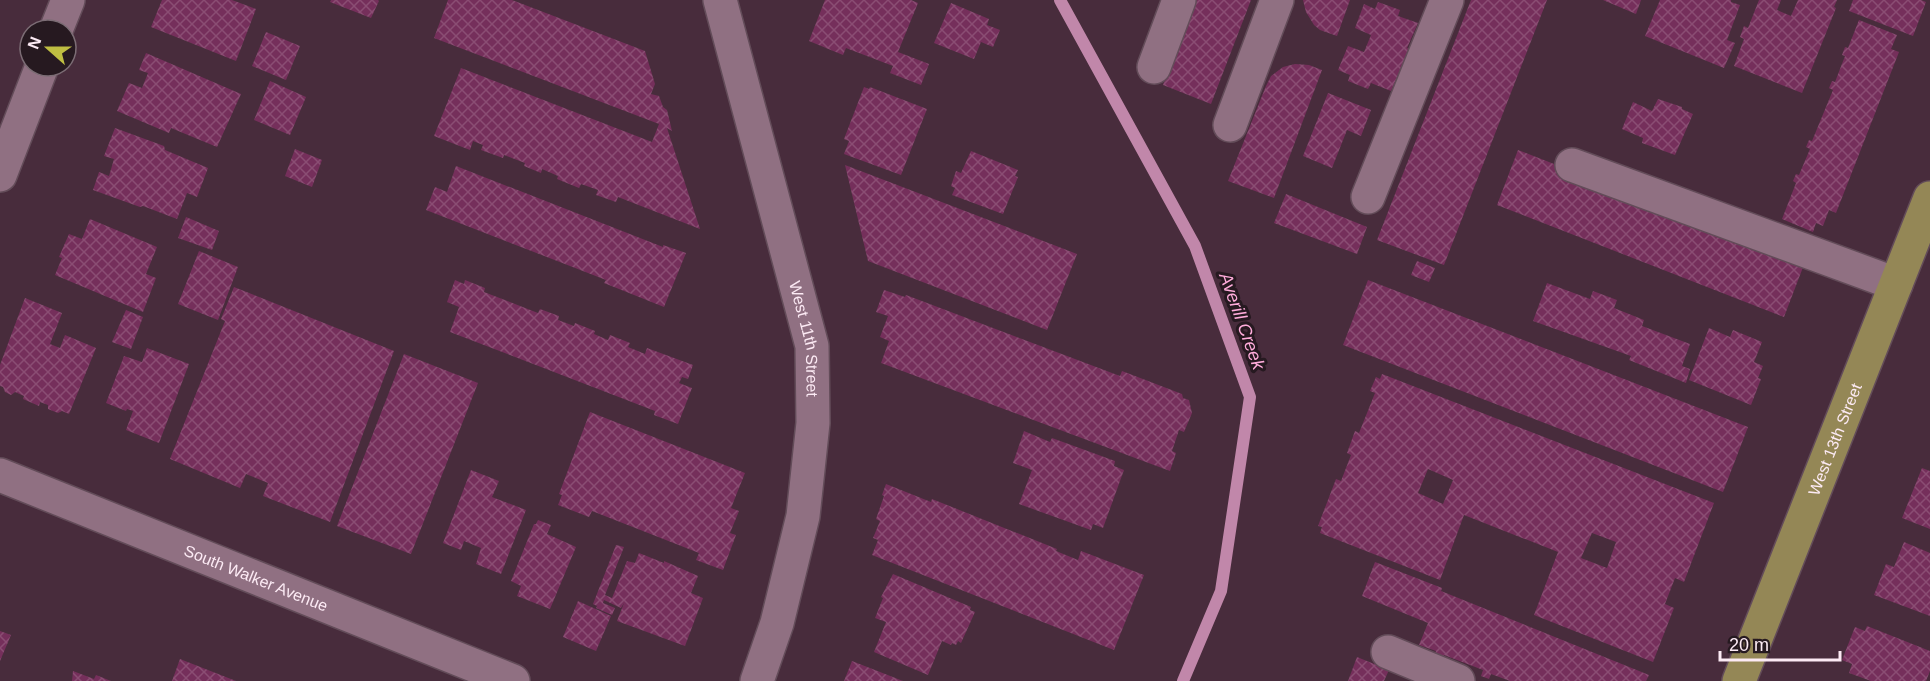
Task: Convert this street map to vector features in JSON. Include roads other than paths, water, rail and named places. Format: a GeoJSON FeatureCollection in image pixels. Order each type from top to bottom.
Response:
{"type":"FeatureCollection","features":[{"type":"Feature","properties":{"kind":"main road","name":"West 13th Street"},"geometry":{"type":"LineString","coordinates":[[1739,681],[1896,284],[1922,240],[1930,198]]}},
{"type":"Feature","properties":{"kind":"street"},"geometry":{"type":"LineString","coordinates":[[61,18],[68,0]]}},
{"type":"Feature","properties":{"kind":"street","name":"West 11th Street"},"geometry":{"type":"LineString","coordinates":[[720,0],[812,346],[813,423],[803,516],[777,623],[757,681]]}},
{"type":"Feature","properties":{"kind":"street"},"geometry":{"type":"LineString","coordinates":[[1154,67],[1179,0]]}},
{"type":"Feature","properties":{"kind":"street"},"geometry":{"type":"LineString","coordinates":[[1230,125],[1277,0]]}},
{"type":"Feature","properties":{"kind":"street"},"geometry":{"type":"LineString","coordinates":[[1368,197],[1447,0]]}},
{"type":"Feature","properties":{"kind":"street"},"geometry":{"type":"LineString","coordinates":[[0,175],[7,137],[36,78]]}},
{"type":"Feature","properties":{"kind":"street"},"geometry":{"type":"LineString","coordinates":[[1572,165],[1896,284]]}},
{"type":"Feature","properties":{"kind":"street","name":"South Walker Avenue"},"geometry":{"type":"LineString","coordinates":[[0,475],[513,681]]}},
{"type":"Feature","properties":{"kind":"street"},"geometry":{"type":"LineString","coordinates":[[1388,652],[1458,681]]}},
{"type":"Feature","properties":{"kind":"waterway","name":"Averill Creek"},"geometry":{"type":"LineString","coordinates":[[1060,0],[1195,246],[1250,397],[1221,591],[1183,681]]}}]}
